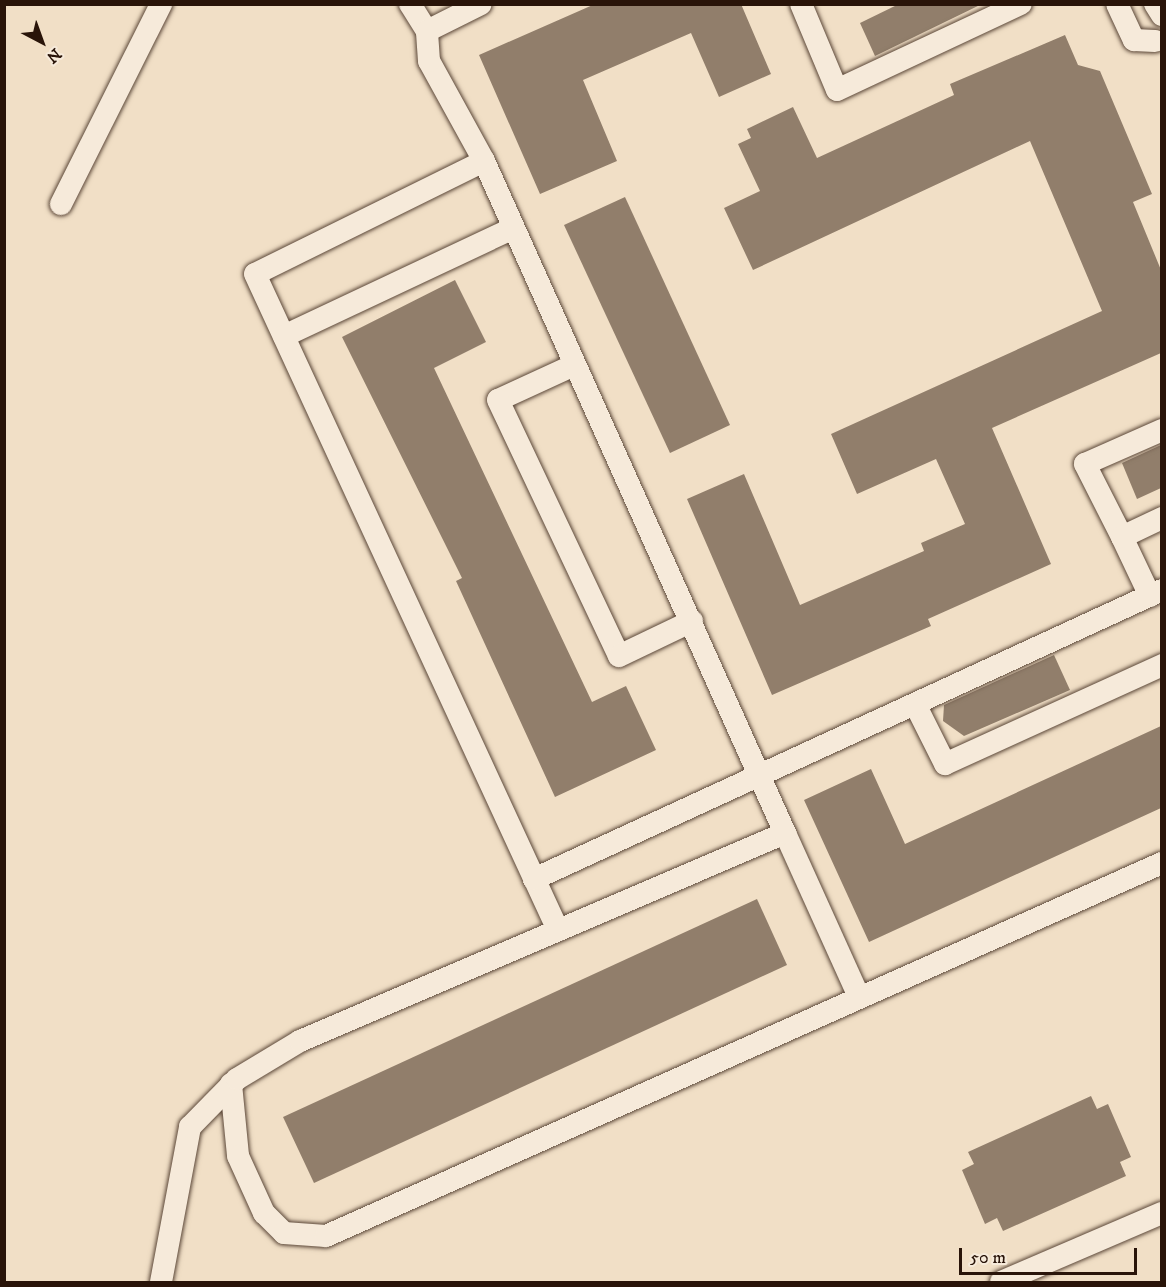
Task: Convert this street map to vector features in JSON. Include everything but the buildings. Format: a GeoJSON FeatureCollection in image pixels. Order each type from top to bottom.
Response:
{"type":"FeatureCollection","features":[{"type":"Feature","properties":{"kind":"street"},"geometry":{"type":"LineString","coordinates":[[61,204],[161,4]]}},
{"type":"Feature","properties":{"kind":"street"},"geometry":{"type":"LineString","coordinates":[[410,4],[427,31],[429,62],[484,161],[572,366],[764,777],[785,833],[859,997]]}},
{"type":"Feature","properties":{"kind":"street"},"geometry":{"type":"LineString","coordinates":[[427,31],[481,4]]}},
{"type":"Feature","properties":{"kind":"street"},"geometry":{"type":"LineString","coordinates":[[801,4],[837,90],[1021,4]]}},
{"type":"Feature","properties":{"kind":"street"},"geometry":{"type":"LineString","coordinates":[[1117,4],[1134,40],[1159,43]]}},
{"type":"Feature","properties":{"kind":"street"},"geometry":{"type":"LineString","coordinates":[[1155,4],[1161,15]]}},
{"type":"Feature","properties":{"kind":"street"},"geometry":{"type":"LineString","coordinates":[[484,161],[255,274],[558,930]]}},
{"type":"Feature","properties":{"kind":"street"},"geometry":{"type":"LineString","coordinates":[[284,336],[513,228]]}},
{"type":"Feature","properties":{"kind":"street"},"geometry":{"type":"LineString","coordinates":[[572,366],[498,400],[620,656],[692,621]]}},
{"type":"Feature","properties":{"kind":"street"},"geometry":{"type":"LineString","coordinates":[[534,879],[764,777],[1156,593],[1122,537],[1085,464],[1161,430]]}},
{"type":"Feature","properties":{"kind":"street"},"geometry":{"type":"LineString","coordinates":[[1122,537],[1161,518]]}},
{"type":"Feature","properties":{"kind":"street"},"geometry":{"type":"LineString","coordinates":[[915,706],[945,764],[1161,665]]}},
{"type":"Feature","properties":{"kind":"street"},"geometry":{"type":"LineString","coordinates":[[161,1282],[189,1127],[231,1084],[300,1041],[785,833]]}},
{"type":"Feature","properties":{"kind":"street"},"geometry":{"type":"LineString","coordinates":[[231,1084],[237,1156],[264,1213],[284,1233],[326,1236],[1161,863]]}},
{"type":"Feature","properties":{"kind":"street"},"geometry":{"type":"LineString","coordinates":[[1000,1282],[1161,1213]]}}]}
